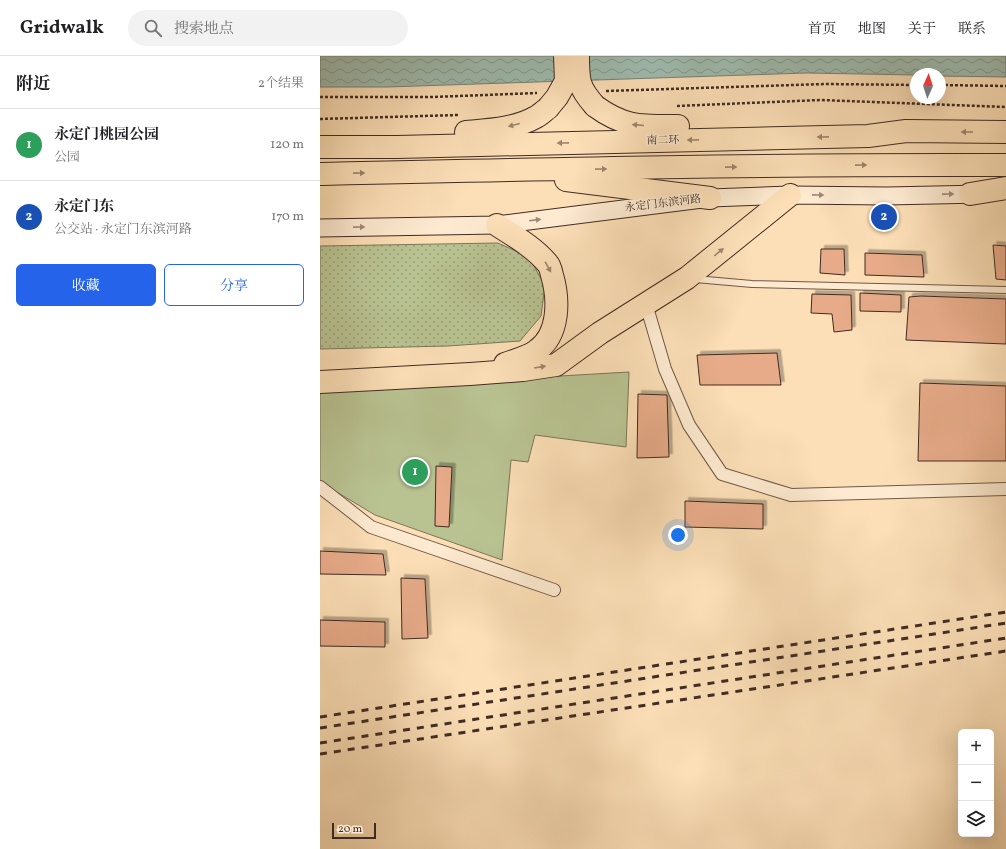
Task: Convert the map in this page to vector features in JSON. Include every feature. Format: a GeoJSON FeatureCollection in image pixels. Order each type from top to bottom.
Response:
{"type":"FeatureCollection","features":[{"type":"Feature","properties":{"kind":"highway"},"geometry":{"type":"LineString","coordinates":[[397,147],[448,133],[494,130],[517,125],[536,117],[546,100],[558,97],[566,81],[565,56]]}},
{"type":"Feature","properties":{"kind":"highway"},"geometry":{"type":"LineString","coordinates":[[578,56],[578,81],[586,96],[600,98],[607,115],[633,125],[712,125],[788,138]]}},
{"type":"Feature","properties":{"kind":"highway","name":"南二环"},"geometry":{"type":"LineString","coordinates":[[320,147],[397,147],[868,136],[906,131],[1006,132]]}},
{"type":"Feature","properties":{"kind":"highway"},"geometry":{"type":"LineString","coordinates":[[320,174],[905,164],[1006,165]]}},
{"type":"Feature","properties":{"kind":"highway"},"geometry":{"type":"LineString","coordinates":[[486,170],[710,198]]}},
{"type":"Feature","properties":{"kind":"highway"},"geometry":{"type":"LineString","coordinates":[[970,194],[1006,188]]}},
{"type":"Feature","properties":{"kind":"highway"},"geometry":{"type":"LineString","coordinates":[[320,382],[470,374],[523,370],[556,365],[600,333],[687,278],[790,195]]}},
{"type":"Feature","properties":{"kind":"highway"},"geometry":{"type":"LineString","coordinates":[[320,373],[418,370],[504,365],[536,351],[545,342],[553,326],[556,313],[556,288],[549,264],[528,246],[497,225]]}},
{"type":"Feature","properties":{"kind":"street","name":"永定门东滨河路"},"geometry":{"type":"LineString","coordinates":[[320,228],[497,225],[710,198],[790,195],[1006,195]]}},
{"type":"Feature","properties":{"kind":"street"},"geometry":{"type":"LineString","coordinates":[[646,304],[665,369],[689,425],[722,474],[791,495],[1006,489]]}},
{"type":"Feature","properties":{"kind":"street"},"geometry":{"type":"LineString","coordinates":[[320,487],[371,527],[554,590]]}},
{"type":"Feature","properties":{"kind":"lane"},"geometry":{"type":"LineString","coordinates":[[687,278],[752,284],[1006,290]]}},
{"type":"Feature","properties":{"kind":"path"},"geometry":{"type":"LineString","coordinates":[[600,98],[825,84],[910,85]]}},
{"type":"Feature","properties":{"kind":"path"},"geometry":{"type":"LineString","coordinates":[[946,85],[1006,86]]}},
{"type":"Feature","properties":{"kind":"path"},"geometry":{"type":"LineString","coordinates":[[320,97],[433,97],[546,100]]}},
{"type":"Feature","properties":{"kind":"path"},"geometry":{"type":"LineString","coordinates":[[674,106],[820,100],[1006,107]]}},
{"type":"Feature","properties":{"kind":"path"},"geometry":{"type":"LineString","coordinates":[[320,118],[460,115]]}},
{"type":"Feature","properties":{"kind":"green space"},"geometry":{"type":"Polygon","coordinates":[[[498,243],[529,257],[545,286],[541,316],[520,341],[448,346],[320,349],[320,246],[498,243]]]}},
{"type":"Feature","properties":{"kind":"green space"},"geometry":{"type":"Polygon","coordinates":[[[629,372],[626,447],[535,435],[528,462],[511,460],[502,560],[375,515],[320,482],[320,390],[629,372]]]}},
{"type":"Feature","properties":{"kind":"water"},"geometry":{"type":"Polygon","coordinates":[[[320,56],[1006,56],[1006,77],[946,76],[946,68],[910,68],[910,75],[806,73],[387,87],[320,87],[320,56]]]}},
{"type":"Feature","properties":{"kind":"building"},"geometry":{"type":"Polygon","coordinates":[[[993,245],[1006,246],[1006,280],[996,279],[993,245]]]}},
{"type":"Feature","properties":{"kind":"building"},"geometry":{"type":"Polygon","coordinates":[[[821,249],[844,249],[845,275],[820,273],[821,249]]]}},
{"type":"Feature","properties":{"kind":"building"},"geometry":{"type":"Polygon","coordinates":[[[865,253],[922,255],[924,277],[865,275],[865,253]]]}},
{"type":"Feature","properties":{"kind":"building"},"geometry":{"type":"Polygon","coordinates":[[[860,293],[901,295],[901,312],[860,311],[860,293]]]}},
{"type":"Feature","properties":{"kind":"building"},"geometry":{"type":"Polygon","coordinates":[[[812,294],[851,295],[852,330],[834,332],[832,314],[811,313],[812,294]]]}},
{"type":"Feature","properties":{"kind":"building"},"geometry":{"type":"Polygon","coordinates":[[[921,296],[1006,299],[1006,344],[906,340],[909,297],[921,296]]]}},
{"type":"Feature","properties":{"kind":"building"},"geometry":{"type":"Polygon","coordinates":[[[777,353],[781,385],[700,385],[697,355],[777,353]]]}},
{"type":"Feature","properties":{"kind":"building"},"geometry":{"type":"Polygon","coordinates":[[[920,383],[1006,386],[1006,461],[918,461],[920,383]]]}},
{"type":"Feature","properties":{"kind":"building"},"geometry":{"type":"Polygon","coordinates":[[[638,394],[667,395],[669,457],[637,458],[638,394]]]}},
{"type":"Feature","properties":{"kind":"building"},"geometry":{"type":"Polygon","coordinates":[[[436,466],[452,467],[449,527],[435,526],[436,466]]]}},
{"type":"Feature","properties":{"kind":"building"},"geometry":{"type":"Polygon","coordinates":[[[685,501],[763,504],[763,529],[685,527],[685,501]]]}},
{"type":"Feature","properties":{"kind":"building"},"geometry":{"type":"Polygon","coordinates":[[[320,551],[383,554],[386,575],[320,574],[320,551]]]}},
{"type":"Feature","properties":{"kind":"building"},"geometry":{"type":"Polygon","coordinates":[[[401,578],[425,579],[428,638],[402,639],[401,578]]]}},
{"type":"Feature","properties":{"kind":"building"},"geometry":{"type":"Polygon","coordinates":[[[320,620],[385,622],[385,647],[320,646],[320,620]]]}},
{"type":"Feature","properties":{"kind":"railway"},"geometry":{"type":"LineString","coordinates":[[320,717],[1006,612]]}},
{"type":"Feature","properties":{"kind":"railway"},"geometry":{"type":"LineString","coordinates":[[320,728],[1006,623]]}},
{"type":"Feature","properties":{"kind":"railway"},"geometry":{"type":"LineString","coordinates":[[320,743],[1006,638]]}},
{"type":"Feature","properties":{"kind":"railway"},"geometry":{"type":"LineString","coordinates":[[320,754],[1006,651]]}},
{"type":"Feature","properties":{"kind":"place","name":"永定门东"},"geometry":{"type":"Point","coordinates":[884,217]}},
{"type":"Feature","properties":{"kind":"place","name":"永定门桃园公园"},"geometry":{"type":"Point","coordinates":[415,472]}}]}
